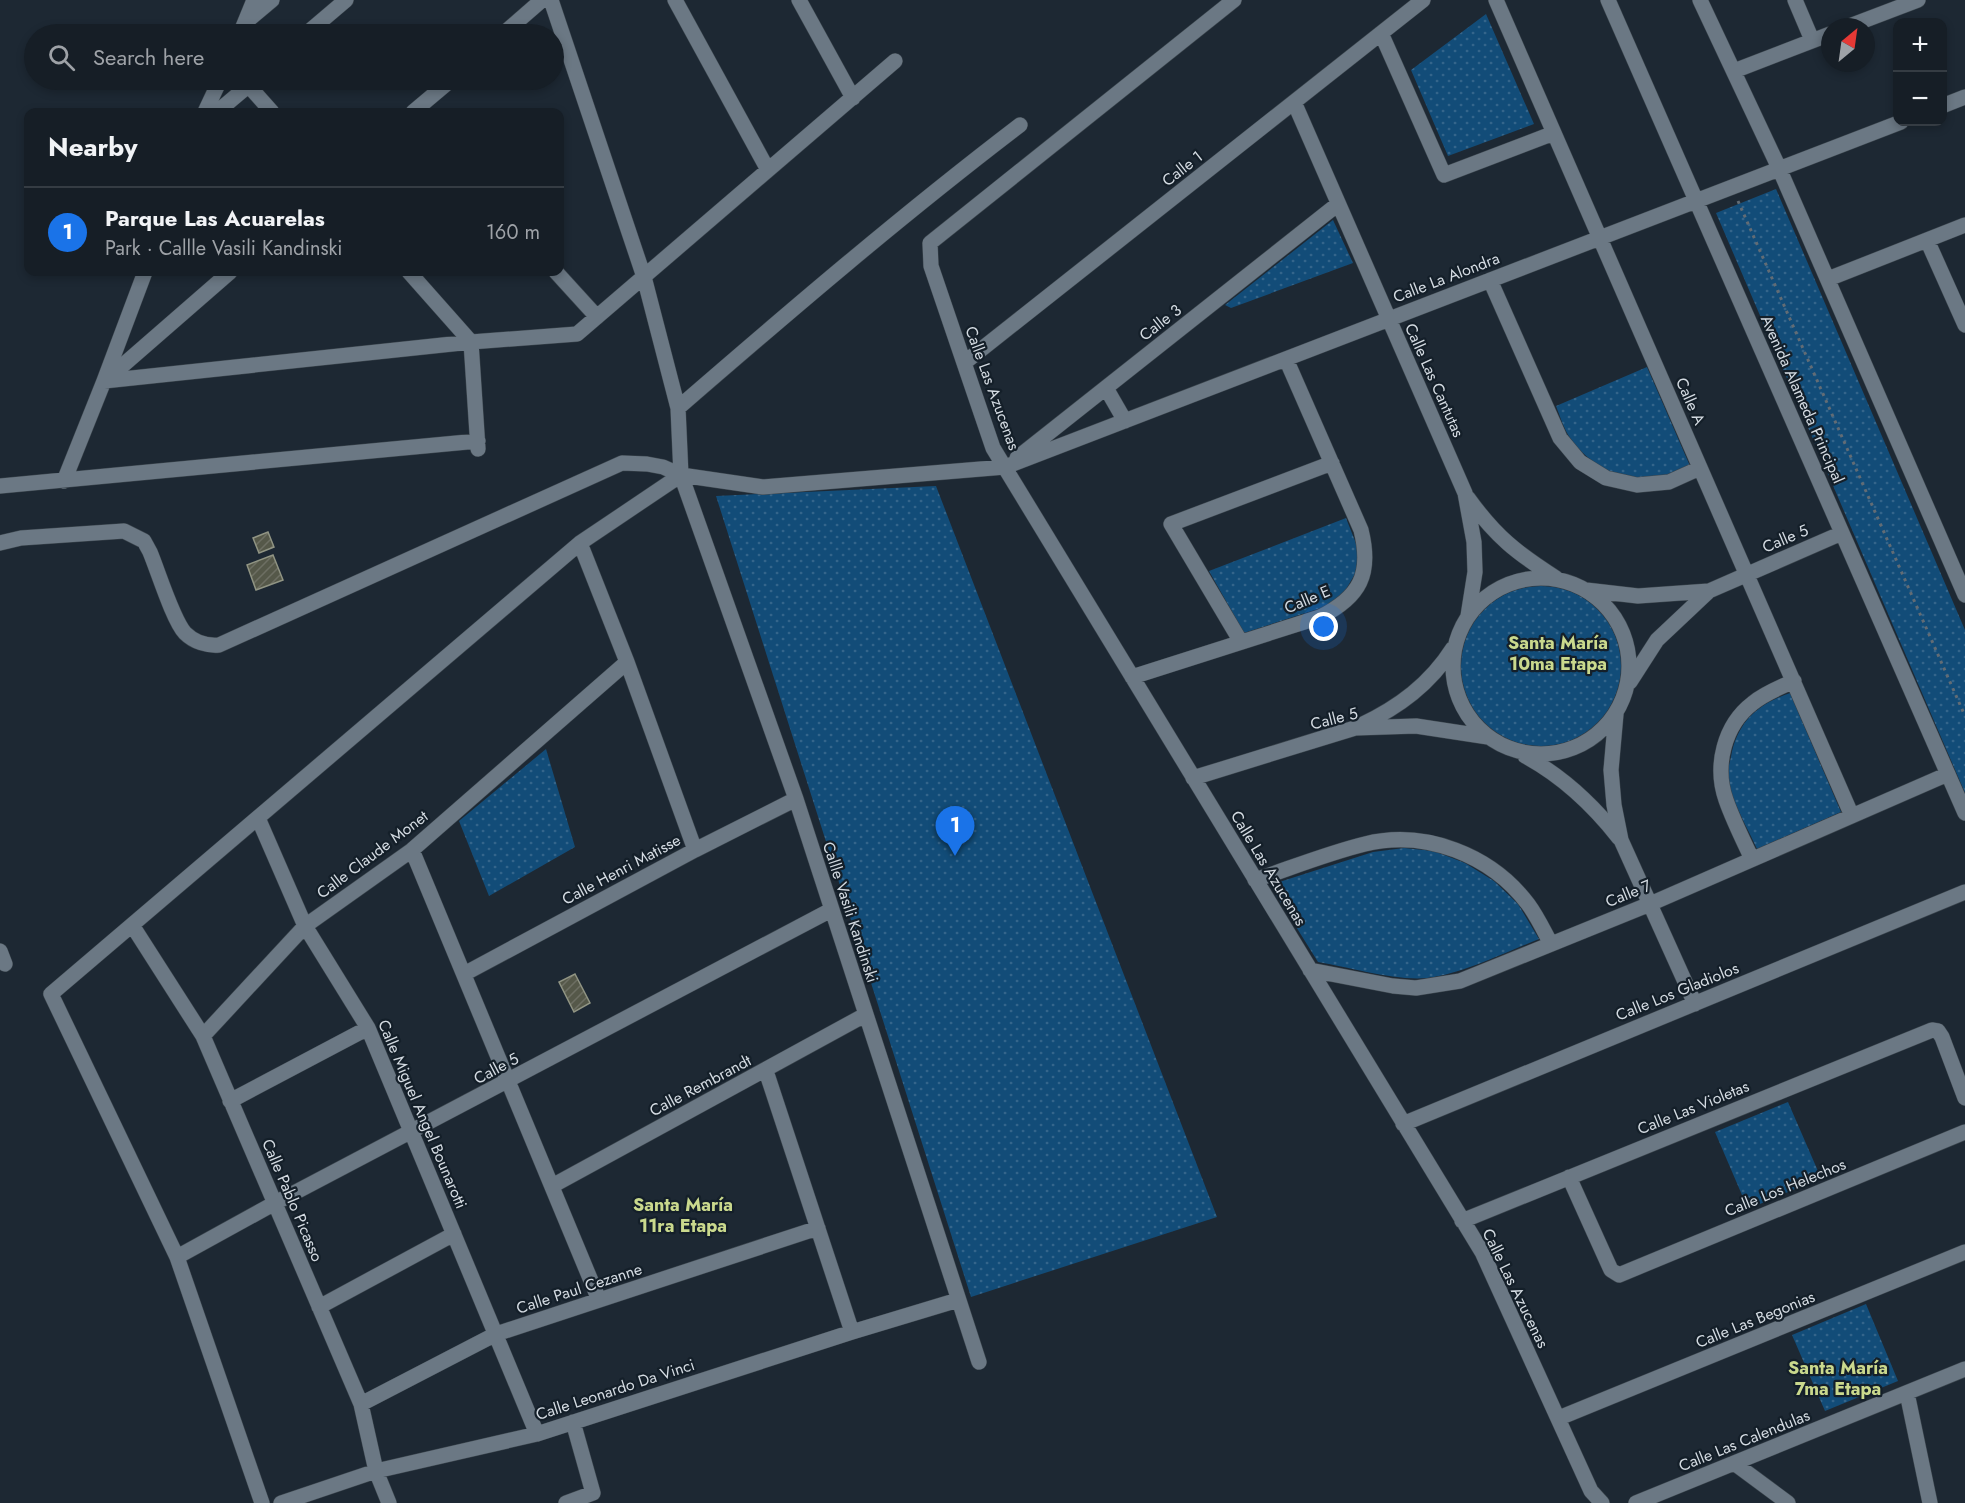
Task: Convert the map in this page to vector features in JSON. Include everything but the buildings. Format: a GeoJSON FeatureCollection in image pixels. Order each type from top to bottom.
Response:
{"type":"FeatureCollection","features":[{"type":"Feature","properties":{"kind":"street"},"geometry":{"type":"LineString","coordinates":[[244,24],[254,0]]}},
{"type":"Feature","properties":{"kind":"street"},"geometry":{"type":"LineString","coordinates":[[247,24],[272,0]]}},
{"type":"Feature","properties":{"kind":"street"},"geometry":{"type":"LineString","coordinates":[[318,24],[346,0]]}},
{"type":"Feature","properties":{"kind":"street"},"geometry":{"type":"LineString","coordinates":[[514,24],[542,0]]}},
{"type":"Feature","properties":{"kind":"street","name":"Callle Vasili Kandinski"},"geometry":{"type":"LineString","coordinates":[[551,0],[559,24]]}},
{"type":"Feature","properties":{"kind":"street"},"geometry":{"type":"LineString","coordinates":[[675,0],[768,171]]}},
{"type":"Feature","properties":{"kind":"street"},"geometry":{"type":"LineString","coordinates":[[799,0],[853,98]]}},
{"type":"Feature","properties":{"kind":"street","name":"Calle Las Azucenas"},"geometry":{"type":"LineString","coordinates":[[1234,0],[930,243],[931,266],[993,448],[1482,1252],[1591,1491],[1602,1503]]}},
{"type":"Feature","properties":{"kind":"street","name":"Calle 1"},"geometry":{"type":"LineString","coordinates":[[963,363],[1423,0]]}},
{"type":"Feature","properties":{"kind":"street","name":"Calle A"},"geometry":{"type":"LineString","coordinates":[[1496,0],[1852,816]]}},
{"type":"Feature","properties":{"kind":"street","name":"Avenida Alameda Principal"},"geometry":{"type":"LineString","coordinates":[[1608,0],[1965,813]]}},
{"type":"Feature","properties":{"kind":"street"},"geometry":{"type":"LineString","coordinates":[[1700,0],[1779,168],[1965,595]]}},
{"type":"Feature","properties":{"kind":"street"},"geometry":{"type":"LineString","coordinates":[[1795,0],[1812,40]]}},
{"type":"Feature","properties":{"kind":"street"},"geometry":{"type":"LineString","coordinates":[[1871,18],[1918,0]]}},
{"type":"Feature","properties":{"kind":"street"},"geometry":{"type":"LineString","coordinates":[[1381,33],[1444,175],[1554,133]]}},
{"type":"Feature","properties":{"kind":"street"},"geometry":{"type":"LineString","coordinates":[[1734,71],[1821,37]]}},
{"type":"Feature","properties":{"kind":"street","name":"Callle Vasili Kandinski"},"geometry":{"type":"LineString","coordinates":[[564,39],[644,277],[678,408],[681,475],[796,799],[979,1362]]}},
{"type":"Feature","properties":{"kind":"street"},"geometry":{"type":"LineString","coordinates":[[104,381],[471,342],[577,334],[895,62]]}},
{"type":"Feature","properties":{"kind":"street"},"geometry":{"type":"LineString","coordinates":[[207,108],[215,90]]}},
{"type":"Feature","properties":{"kind":"street"},"geometry":{"type":"LineString","coordinates":[[223,108],[243,90]]}},
{"type":"Feature","properties":{"kind":"street"},"geometry":{"type":"LineString","coordinates":[[257,90],[269,108]]}},
{"type":"Feature","properties":{"kind":"street"},"geometry":{"type":"LineString","coordinates":[[420,108],[440,90]]}},
{"type":"Feature","properties":{"kind":"street"},"geometry":{"type":"LineString","coordinates":[[1947,104],[1965,97]]}},
{"type":"Feature","properties":{"kind":"street","name":"Calle Las Cantutas"},"geometry":{"type":"LineString","coordinates":[[1294,102],[1465,493],[1474,542],[1475,572],[1468,616]]}},
{"type":"Feature","properties":{"kind":"street"},"geometry":{"type":"LineString","coordinates":[[678,408],[827,279],[1020,125]]}},
{"type":"Feature","properties":{"kind":"street","name":"Calle La Alondra"},"geometry":{"type":"LineString","coordinates":[[0,543],[21,538],[112,531],[129,532],[144,541],[147,546],[184,632],[197,642],[219,645],[622,463],[655,465],[681,475],[763,487],[1005,467],[1893,125]]}},
{"type":"Feature","properties":{"kind":"street","name":"Calle 3"},"geometry":{"type":"LineString","coordinates":[[1005,467],[1338,204]]}},
{"type":"Feature","properties":{"kind":"street"},"geometry":{"type":"LineString","coordinates":[[1828,279],[1965,225]]}},
{"type":"Feature","properties":{"kind":"street"},"geometry":{"type":"LineString","coordinates":[[1927,240],[1965,326]]}},
{"type":"Feature","properties":{"kind":"street"},"geometry":{"type":"LineString","coordinates":[[64,481],[143,276]]}},
{"type":"Feature","properties":{"kind":"street"},"geometry":{"type":"LineString","coordinates":[[104,381],[225,276]]}},
{"type":"Feature","properties":{"kind":"street"},"geometry":{"type":"LineString","coordinates":[[0,486],[478,445],[471,342],[413,276]]}},
{"type":"Feature","properties":{"kind":"street"},"geometry":{"type":"LineString","coordinates":[[560,276],[597,317]]}},
{"type":"Feature","properties":{"kind":"street"},"geometry":{"type":"LineString","coordinates":[[1490,280],[1560,438],[1580,462],[1606,478],[1637,485],[1669,482],[1701,468]]}},
{"type":"Feature","properties":{"kind":"street","name":"Calle E"},"geometry":{"type":"LineString","coordinates":[[1132,677],[1320,617],[1340,607],[1355,592],[1364,572],[1366,550],[1361,530],[1286,359]]}},
{"type":"Feature","properties":{"kind":"street"},"geometry":{"type":"LineString","coordinates":[[1106,388],[1125,421]]}},
{"type":"Feature","properties":{"kind":"street"},"geometry":{"type":"LineString","coordinates":[[1241,642],[1171,524],[1332,464]]}},
{"type":"Feature","properties":{"kind":"street"},"geometry":{"type":"LineString","coordinates":[[262,1503],[177,1257],[51,994],[580,543],[681,475]]}},
{"type":"Feature","properties":{"kind":"street"},"geometry":{"type":"LineString","coordinates":[[1465,493],[1486,524],[1511,548],[1558,580],[1586,590],[1608,608],[1623,632],[1630,659],[1628,688],[1616,714],[1597,735],[1572,749],[1543,755],[1515,751]]}},
{"type":"Feature","properties":{"kind":"street","name":"Calle 5"},"geometry":{"type":"LineString","coordinates":[[1628,688],[1637,669],[1657,640],[1709,591],[1842,533]]}},
{"type":"Feature","properties":{"kind":"street"},"geometry":{"type":"LineString","coordinates":[[580,543],[627,662],[695,850]]}},
{"type":"Feature","properties":{"kind":"street"},"geometry":{"type":"LineString","coordinates":[[1355,728],[1408,699],[1430,679],[1456,643],[1468,616],[1488,595],[1508,585],[1529,579],[1558,580]]}},
{"type":"Feature","properties":{"kind":"street","name":"Calle 5"},"geometry":{"type":"LineString","coordinates":[[1586,590],[1638,596],[1709,591]]}},
{"type":"Feature","properties":{"kind":"street"},"geometry":{"type":"LineString","coordinates":[[1456,643],[1453,673],[1460,702],[1477,727],[1488,737],[1540,764],[1575,790],[1621,840]]}},
{"type":"Feature","properties":{"kind":"street","name":"Calle Claude Monet"},"geometry":{"type":"LineString","coordinates":[[202,1036],[305,926],[412,850],[627,662]]}},
{"type":"Feature","properties":{"kind":"street"},"geometry":{"type":"LineString","coordinates":[[1752,859],[1726,800],[1721,770],[1722,755],[1726,741],[1740,715],[1763,695],[1794,681]]}},
{"type":"Feature","properties":{"kind":"street"},"geometry":{"type":"LineString","coordinates":[[1616,714],[1611,770],[1614,805],[1621,840],[1695,1004]]}},
{"type":"Feature","properties":{"kind":"street","name":"Calle 5"},"geometry":{"type":"LineString","coordinates":[[1193,778],[1355,728],[1416,726],[1488,737]]}},
{"type":"Feature","properties":{"kind":"street","name":"Calle 7"},"geometry":{"type":"LineString","coordinates":[[1310,970],[1393,986],[1416,988],[1460,981],[1650,904],[1948,774]]}},
{"type":"Feature","properties":{"kind":"street","name":"Calle Henri Matisse"},"geometry":{"type":"LineString","coordinates":[[464,974],[695,850],[796,799]]}},
{"type":"Feature","properties":{"kind":"street","name":"Calle Miguel Angel Bounarotti"},"geometry":{"type":"LineString","coordinates":[[258,818],[305,926],[368,1028],[537,1434]]}},
{"type":"Feature","properties":{"kind":"street"},"geometry":{"type":"LineString","coordinates":[[1255,880],[1366,844],[1417,841],[1442,846],[1482,863],[1511,884],[1528,904],[1551,944]]}},
{"type":"Feature","properties":{"kind":"street"},"geometry":{"type":"LineString","coordinates":[[412,850],[599,1300]]}},
{"type":"Feature","properties":{"kind":"street","name":"Calle Los Gladiolos"},"geometry":{"type":"LineString","coordinates":[[1404,1124],[1965,892]]}},
{"type":"Feature","properties":{"kind":"street","name":"Calle 5"},"geometry":{"type":"LineString","coordinates":[[177,1257],[831,910]]}},
{"type":"Feature","properties":{"kind":"street","name":"Calle Pablo Picasso"},"geometry":{"type":"LineString","coordinates":[[132,925],[202,1036],[361,1404],[376,1471],[389,1503]]}},
{"type":"Feature","properties":{"kind":"street","name":"Calle Rembrandt"},"geometry":{"type":"LineString","coordinates":[[552,1186],[865,1015]]}},
{"type":"Feature","properties":{"kind":"street"},"geometry":{"type":"LineString","coordinates":[[230,1101],[368,1028]]}},
{"type":"Feature","properties":{"kind":"street","name":"Calle Las Violetas"},"geometry":{"type":"LineString","coordinates":[[1462,1221],[1932,1029],[1938,1031],[1942,1036],[1965,1098]]}},
{"type":"Feature","properties":{"kind":"street"},"geometry":{"type":"LineString","coordinates":[[766,1071],[852,1332]]}},
{"type":"Feature","properties":{"kind":"street","name":"Calle Los Helechos"},"geometry":{"type":"LineString","coordinates":[[1569,1177],[1611,1270],[1619,1275],[1965,1132]]}},
{"type":"Feature","properties":{"kind":"street","name":"Calle Paul Cezanne"},"geometry":{"type":"LineString","coordinates":[[361,1404],[496,1334],[818,1228]]}},
{"type":"Feature","properties":{"kind":"street"},"geometry":{"type":"LineString","coordinates":[[319,1307],[454,1234]]}},
{"type":"Feature","properties":{"kind":"street","name":"Calle Las Begonias"},"geometry":{"type":"LineString","coordinates":[[1559,1418],[1965,1252]]}},
{"type":"Feature","properties":{"kind":"street","name":"Calle Leonardo Da Vinci"},"geometry":{"type":"LineString","coordinates":[[281,1503],[376,1471],[537,1434],[958,1299]]}},
{"type":"Feature","properties":{"kind":"street","name":"Calle Las Calendulas"},"geometry":{"type":"LineString","coordinates":[[1636,1503],[1965,1369]]}},
{"type":"Feature","properties":{"kind":"street"},"geometry":{"type":"LineString","coordinates":[[1907,1393],[1930,1503]]}},
{"type":"Feature","properties":{"kind":"street"},"geometry":{"type":"LineString","coordinates":[[567,1503],[593,1493],[573,1422]]}},
{"type":"Feature","properties":{"kind":"street"},"geometry":{"type":"LineString","coordinates":[[1734,1463],[1788,1503]]}},
{"type":"Feature","properties":{"kind":"path"},"geometry":{"type":"LineString","coordinates":[[1737,200],[1965,716]]}},
{"type":"Feature","properties":{"kind":"shaded area"},"geometry":{"type":"Polygon","coordinates":[[[1486,14],[1534,124],[1448,156],[1411,70],[1486,14]]]}},
{"type":"Feature","properties":{"kind":"shaded area"},"geometry":{"type":"Polygon","coordinates":[[[1776,189],[1965,630],[1965,793],[1716,213],[1776,189]]]}},
{"type":"Feature","properties":{"kind":"shaded area"},"geometry":{"type":"Polygon","coordinates":[[[1333,220],[1353,263],[1231,308],[1225,305],[1333,220]]]}},
{"type":"Feature","properties":{"kind":"shaded area"},"geometry":{"type":"Polygon","coordinates":[[[1647,367],[1690,466],[1667,476],[1651,479],[1624,476],[1589,459],[1569,435],[1556,406],[1647,367]]]}},
{"type":"Feature","properties":{"kind":"shaded area"},"geometry":{"type":"Polygon","coordinates":[[[936,486],[1217,1217],[971,1297],[716,496],[936,486]]]}},
{"type":"Feature","properties":{"kind":"shaded area"},"geometry":{"type":"Polygon","coordinates":[[[1346,518],[1357,546],[1358,558],[1355,574],[1345,591],[1327,606],[1244,633],[1209,571],[1346,518]]]}},
{"type":"Feature","properties":{"kind":"shaded area"},"geometry":{"type":"Polygon","coordinates":[[[1541,586],[1557,587],[1572,592],[1598,609],[1615,635],[1620,650],[1620,682],[1615,697],[1598,723],[1572,740],[1557,745],[1541,746],[1525,745],[1510,740],[1484,723],[1467,697],[1462,682],[1461,666],[1462,650],[1467,635],[1484,609],[1510,592],[1525,587],[1541,586]]]}},
{"type":"Feature","properties":{"kind":"shaded area"},"geometry":{"type":"Polygon","coordinates":[[[1790,693],[1841,812],[1757,849],[1732,793],[1728,775],[1729,766],[1734,745],[1744,724],[1759,709],[1790,693]]]}},
{"type":"Feature","properties":{"kind":"shaded area"},"geometry":{"type":"Polygon","coordinates":[[[546,749],[575,847],[489,896],[459,821],[546,749]]]}},
{"type":"Feature","properties":{"kind":"shaded area"},"geometry":{"type":"Polygon","coordinates":[[[1404,848],[1434,851],[1465,863],[1494,881],[1518,904],[1539,939],[1455,972],[1427,978],[1387,976],[1318,962],[1270,885],[1373,852],[1404,848]]]}},
{"type":"Feature","properties":{"kind":"shaded area"},"geometry":{"type":"Polygon","coordinates":[[[1788,1102],[1821,1178],[1748,1209],[1715,1132],[1788,1102]]]}},
{"type":"Feature","properties":{"kind":"shaded area"},"geometry":{"type":"Polygon","coordinates":[[[1866,1304],[1898,1381],[1825,1411],[1792,1335],[1866,1304]]]}},
{"type":"Feature","properties":{"kind":"place","name":"Parque Las Acuarelas"},"geometry":{"type":"Point","coordinates":[955,856]}},
{"type":"Feature","properties":{"kind":"district","name":"Santa María 10ma Etapa"},"geometry":{"type":"Point","coordinates":[1558,653]}},
{"type":"Feature","properties":{"kind":"district","name":"Santa María 11ra Etapa"},"geometry":{"type":"Point","coordinates":[683,1215]}},
{"type":"Feature","properties":{"kind":"district","name":"Santa María 7ma Etapa"},"geometry":{"type":"Point","coordinates":[1838,1378]}}]}
